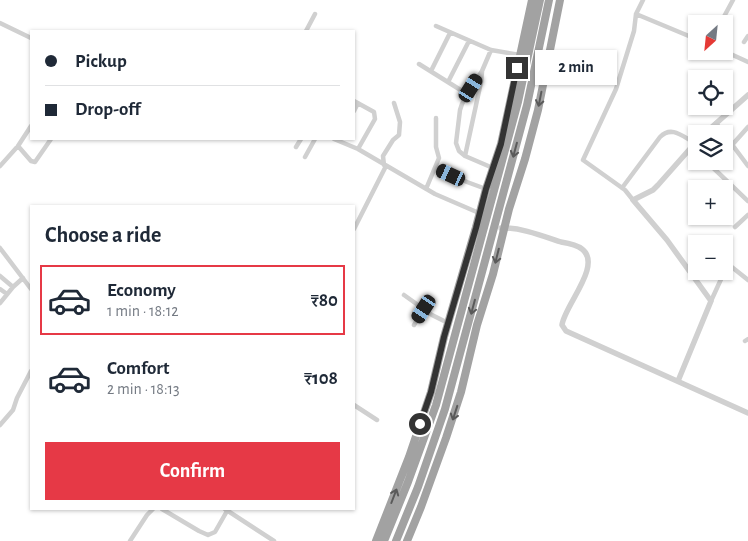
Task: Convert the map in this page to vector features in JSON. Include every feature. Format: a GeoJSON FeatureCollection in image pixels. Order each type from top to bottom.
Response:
{"type":"FeatureCollection","features":[{"type":"Feature","properties":{"kind":"highway"},"geometry":{"type":"LineString","coordinates":[[376,541],[409,457],[431,392],[448,323],[479,222],[486,189],[501,144],[532,0]]}},
{"type":"Feature","properties":{"kind":"highway"},"geometry":{"type":"LineString","coordinates":[[384,541],[436,405],[518,102],[540,0]]}},
{"type":"Feature","properties":{"kind":"highway"},"geometry":{"type":"LineString","coordinates":[[396,541],[418,487],[445,409],[496,224],[526,105],[549,0]]}},
{"type":"Feature","properties":{"kind":"highway"},"geometry":{"type":"LineString","coordinates":[[406,541],[421,507],[461,392],[477,325],[493,274],[503,228],[538,110],[560,0]]}},
{"type":"Feature","properties":{"kind":"street"},"geometry":{"type":"LineString","coordinates":[[643,0],[636,14],[634,31],[616,88],[583,160],[622,188],[633,200],[667,240],[711,302]]}},
{"type":"Feature","properties":{"kind":"street"},"geometry":{"type":"LineString","coordinates":[[724,15],[732,0]]}},
{"type":"Feature","properties":{"kind":"street"},"geometry":{"type":"LineString","coordinates":[[307,30],[315,14]]}},
{"type":"Feature","properties":{"kind":"street"},"geometry":{"type":"LineString","coordinates":[[636,14],[688,36]]}},
{"type":"Feature","properties":{"kind":"street"},"geometry":{"type":"LineString","coordinates":[[0,23],[30,38]]}},
{"type":"Feature","properties":{"kind":"street"},"geometry":{"type":"LineString","coordinates":[[436,26],[490,50],[520,55]]}},
{"type":"Feature","properties":{"kind":"street"},"geometry":{"type":"LineString","coordinates":[[431,71],[450,33]]}},
{"type":"Feature","properties":{"kind":"street"},"geometry":{"type":"LineString","coordinates":[[744,42],[748,36]]}},
{"type":"Feature","properties":{"kind":"street"},"geometry":{"type":"LineString","coordinates":[[448,82],[469,41]]}},
{"type":"Feature","properties":{"kind":"street"},"geometry":{"type":"LineString","coordinates":[[490,50],[482,71],[467,94],[460,110],[456,142],[459,150],[465,156],[493,168]]}},
{"type":"Feature","properties":{"kind":"street"},"geometry":{"type":"LineString","coordinates":[[733,55],[748,62]]}},
{"type":"Feature","properties":{"kind":"street"},"geometry":{"type":"LineString","coordinates":[[419,64],[467,94]]}},
{"type":"Feature","properties":{"kind":"street"},"geometry":{"type":"LineString","coordinates":[[465,156],[482,71]]}},
{"type":"Feature","properties":{"kind":"street"},"geometry":{"type":"LineString","coordinates":[[716,123],[748,95]]}},
{"type":"Feature","properties":{"kind":"street"},"geometry":{"type":"LineString","coordinates":[[356,102],[374,112],[375,119],[358,150]]}},
{"type":"Feature","properties":{"kind":"street"},"geometry":{"type":"LineString","coordinates":[[355,227],[385,165],[383,156],[393,140],[399,135],[400,122],[394,103]]}},
{"type":"Feature","properties":{"kind":"street"},"geometry":{"type":"LineString","coordinates":[[426,189],[439,158],[436,147],[436,118]]}},
{"type":"Feature","properties":{"kind":"street"},"geometry":{"type":"LineString","coordinates":[[733,144],[748,127]]}},
{"type":"Feature","properties":{"kind":"street"},"geometry":{"type":"LineString","coordinates":[[0,166],[18,146],[30,128]]}},
{"type":"Feature","properties":{"kind":"street"},"geometry":{"type":"LineString","coordinates":[[622,188],[664,133],[672,131],[688,141]]}},
{"type":"Feature","properties":{"kind":"street"},"geometry":{"type":"LineString","coordinates":[[18,146],[31,161],[35,162],[50,140]]}},
{"type":"Feature","properties":{"kind":"street"},"geometry":{"type":"LineString","coordinates":[[296,147],[300,140]]}},
{"type":"Feature","properties":{"kind":"street"},"geometry":{"type":"LineString","coordinates":[[305,157],[314,140]]}},
{"type":"Feature","properties":{"kind":"street"},"geometry":{"type":"LineString","coordinates":[[338,140],[435,194],[480,213]]}},
{"type":"Feature","properties":{"kind":"street"},"geometry":{"type":"LineString","coordinates":[[733,146],[748,164]]}},
{"type":"Feature","properties":{"kind":"street"},"geometry":{"type":"LineString","coordinates":[[633,200],[658,185],[688,153]]}},
{"type":"Feature","properties":{"kind":"street"},"geometry":{"type":"LineString","coordinates":[[436,167],[486,189]]}},
{"type":"Feature","properties":{"kind":"street"},"geometry":{"type":"LineString","coordinates":[[715,170],[748,201]]}},
{"type":"Feature","properties":{"kind":"street"},"geometry":{"type":"LineString","coordinates":[[735,227],[748,215]]}},
{"type":"Feature","properties":{"kind":"street"},"geometry":{"type":"LineString","coordinates":[[503,228],[544,236],[582,248],[588,256],[589,266],[564,318],[562,325],[566,331],[748,413]]}},
{"type":"Feature","properties":{"kind":"street"},"geometry":{"type":"LineString","coordinates":[[0,248],[30,288]]}},
{"type":"Feature","properties":{"kind":"street"},"geometry":{"type":"LineString","coordinates":[[678,381],[728,264],[748,280]]}},
{"type":"Feature","properties":{"kind":"street"},"geometry":{"type":"LineString","coordinates":[[0,276],[13,287]]}},
{"type":"Feature","properties":{"kind":"street"},"geometry":{"type":"LineString","coordinates":[[0,303],[23,278]]}},
{"type":"Feature","properties":{"kind":"street"},"geometry":{"type":"LineString","coordinates":[[0,289],[7,294]]}},
{"type":"Feature","properties":{"kind":"street"},"geometry":{"type":"LineString","coordinates":[[404,294],[432,315],[448,323]]}},
{"type":"Feature","properties":{"kind":"street"},"geometry":{"type":"LineString","coordinates":[[414,325],[424,309]]}},
{"type":"Feature","properties":{"kind":"street"},"geometry":{"type":"LineString","coordinates":[[0,425],[12,410],[30,373]]}},
{"type":"Feature","properties":{"kind":"street"},"geometry":{"type":"LineString","coordinates":[[355,406],[377,420]]}},
{"type":"Feature","properties":{"kind":"street"},"geometry":{"type":"LineString","coordinates":[[130,541],[152,510]]}},
{"type":"Feature","properties":{"kind":"street"},"geometry":{"type":"LineString","coordinates":[[164,510],[208,535],[215,532],[226,510],[274,541]]}},
{"type":"Feature","properties":{"kind":"route"},"geometry":{"type":"LineString","coordinates":[[420,424],[431,392],[444,337],[486,189],[501,144],[517,68]]}}]}
